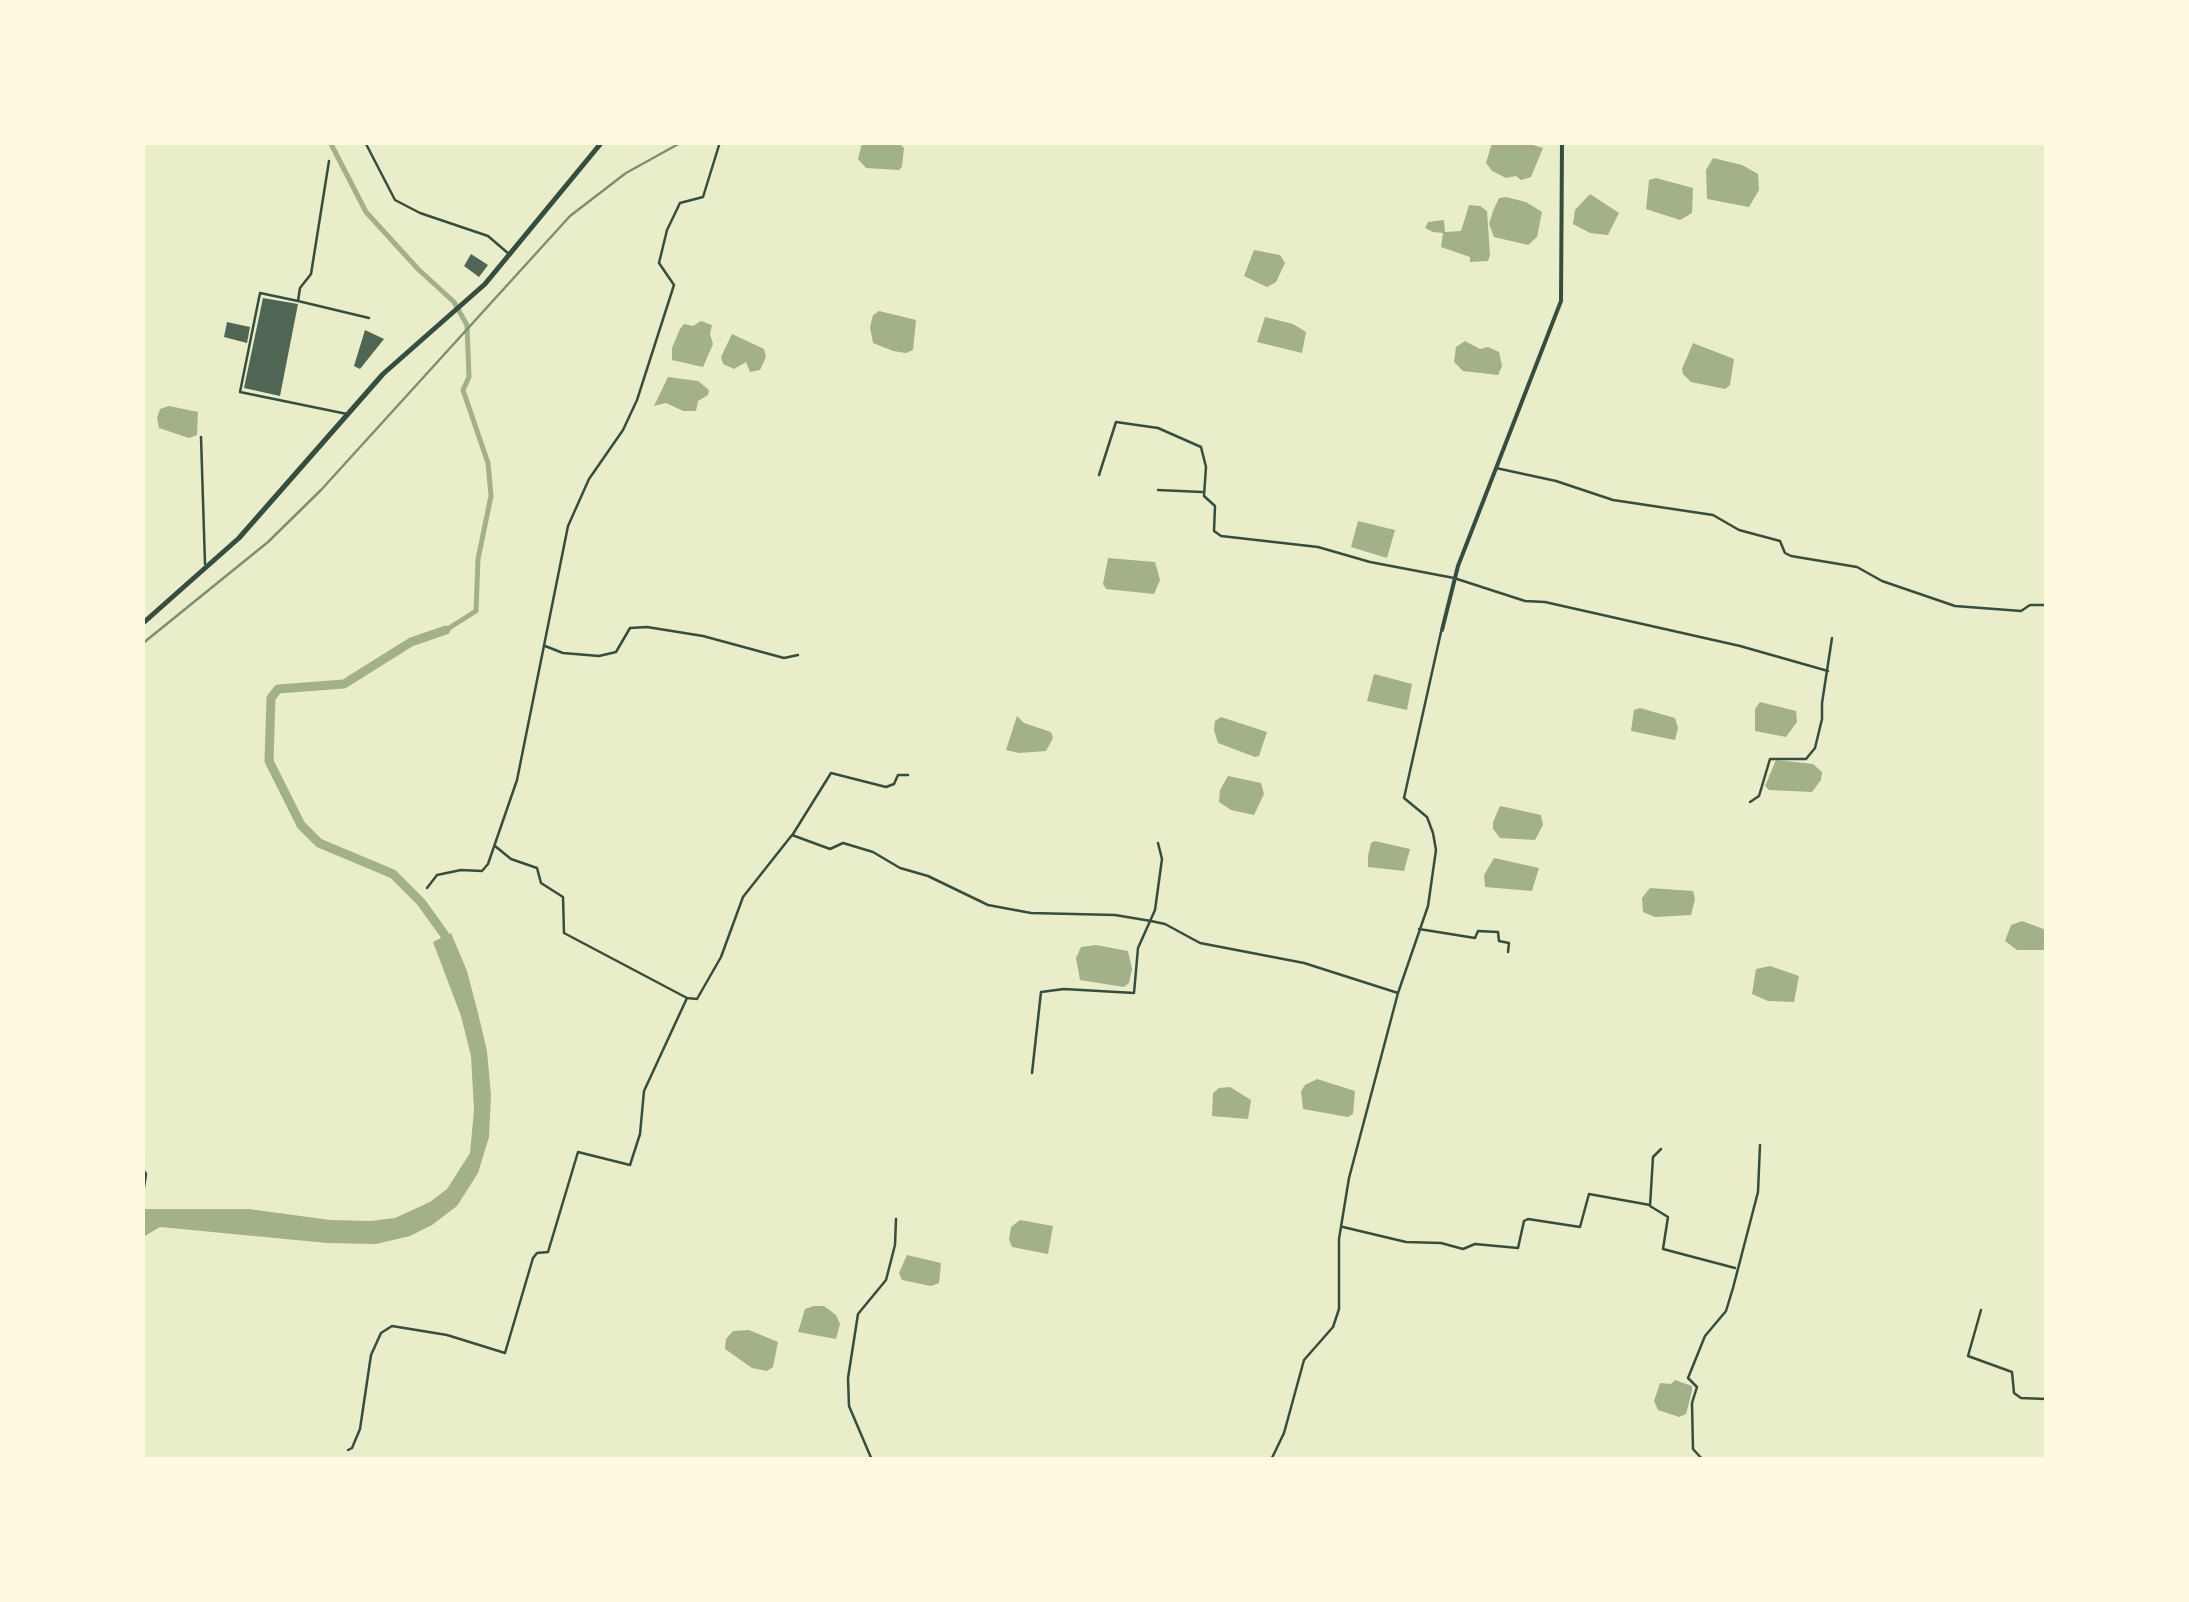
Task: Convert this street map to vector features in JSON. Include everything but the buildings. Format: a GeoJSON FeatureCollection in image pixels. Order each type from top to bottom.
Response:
{"type":"FeatureCollection","features":[{"type":"Feature","properties":{"kind":"highway"},"geometry":{"type":"LineString","coordinates":[[142,624],[206,570],[264,511],[383,374],[474,294],[602,142]]}},
{"type":"Feature","properties":{"kind":"street"},"geometry":{"type":"LineString","coordinates":[[365,142],[395,200],[420,214],[488,236],[510,255]]}},
{"type":"Feature","properties":{"kind":"street"},"geometry":{"type":"LineString","coordinates":[[427,888],[437,875],[482,871],[495,846],[512,802],[568,526],[589,479],[623,430],[637,400],[674,284],[659,263],[667,230],[680,202],[702,197],[720,142]]}},
{"type":"Feature","properties":{"kind":"street"},"geometry":{"type":"LineString","coordinates":[[1270,1460],[1284,1433],[1304,1360],[1333,1327],[1339,1309],[1341,1227],[1362,1119],[1398,992],[1428,906],[1436,850],[1431,824],[1404,798],[1454,578],[1561,301],[1562,142]]}},
{"type":"Feature","properties":{"kind":"street"},"geometry":{"type":"LineString","coordinates":[[298,301],[300,288],[311,274],[329,160]]}},
{"type":"Feature","properties":{"kind":"street"},"geometry":{"type":"LineString","coordinates":[[348,414],[240,392],[260,293],[369,318]]}},
{"type":"Feature","properties":{"kind":"street"},"geometry":{"type":"LineString","coordinates":[[1099,475],[1116,422],[1140,424],[1200,447],[1206,467],[1204,492],[1208,503],[1215,506],[1214,532],[1221,536],[1292,542],[1339,551],[1370,562],[1454,578],[1525,601],[1546,602],[1740,646],[1828,671]]}},
{"type":"Feature","properties":{"kind":"street"},"geometry":{"type":"LineString","coordinates":[[200,437],[201,531],[206,570]]}},
{"type":"Feature","properties":{"kind":"street"},"geometry":{"type":"LineString","coordinates":[[1495,468],[1556,480],[1613,500],[1713,516],[1739,530],[1780,541],[1785,553],[1791,556],[1857,567],[1882,582],[1955,606],[2021,611],[2030,604],[2046,605]]}},
{"type":"Feature","properties":{"kind":"street"},"geometry":{"type":"LineString","coordinates":[[1158,490],[1204,492]]}},
{"type":"Feature","properties":{"kind":"street"},"geometry":{"type":"LineString","coordinates":[[544,646],[563,653],[598,656],[616,652],[630,628],[647,627],[703,636],[784,658],[798,655]]}},
{"type":"Feature","properties":{"kind":"street"},"geometry":{"type":"LineString","coordinates":[[1750,802],[1759,796],[1770,759],[1799,760],[1810,756],[1822,719],[1832,638]]}},
{"type":"Feature","properties":{"kind":"street"},"geometry":{"type":"LineString","coordinates":[[495,846],[511,860],[537,868],[541,883],[564,897],[564,933],[687,998],[697,999],[711,980],[743,897],[792,835],[831,773],[886,788],[894,784],[898,775],[908,775]]}},
{"type":"Feature","properties":{"kind":"street"},"geometry":{"type":"LineString","coordinates":[[792,835],[830,850],[843,842],[873,852],[900,868],[928,876],[988,905],[1031,913],[1115,915],[1151,921],[1200,943],[1304,962],[1398,992]]}},
{"type":"Feature","properties":{"kind":"street"},"geometry":{"type":"LineString","coordinates":[[1032,1073],[1041,992],[1064,989],[1134,993],[1138,948],[1151,921],[1160,876],[1162,859],[1158,843]]}},
{"type":"Feature","properties":{"kind":"street"},"geometry":{"type":"LineString","coordinates":[[1418,929],[1475,938],[1478,931],[1498,932],[1498,941],[1510,943],[1508,952]]}},
{"type":"Feature","properties":{"kind":"street"},"geometry":{"type":"LineString","coordinates":[[348,1450],[360,1429],[371,1355],[380,1333],[392,1326],[448,1335],[505,1353],[533,1258],[537,1253],[548,1252],[578,1152],[630,1164],[640,1134],[644,1091],[687,998]]}},
{"type":"Feature","properties":{"kind":"street"},"geometry":{"type":"LineString","coordinates":[[1704,1460],[1694,1449],[1692,1403],[1696,1387],[1688,1378],[1710,1326],[1726,1311],[1758,1192],[1760,1145]]}},
{"type":"Feature","properties":{"kind":"street"},"geometry":{"type":"LineString","coordinates":[[1650,1205],[1653,1157],[1661,1149]]}},
{"type":"Feature","properties":{"kind":"street"},"geometry":{"type":"LineString","coordinates":[[142,1168],[146,1174],[142,1200]]}},
{"type":"Feature","properties":{"kind":"street"},"geometry":{"type":"LineString","coordinates":[[1341,1227],[1406,1242],[1518,1248],[1524,1220],[1580,1227],[1589,1194],[1650,1205],[1668,1215],[1663,1240],[1666,1252],[1736,1269]]}},
{"type":"Feature","properties":{"kind":"street"},"geometry":{"type":"LineString","coordinates":[[872,1460],[848,1406],[848,1378],[858,1314],[886,1280],[896,1245],[896,1220]]}},
{"type":"Feature","properties":{"kind":"street"},"geometry":{"type":"LineString","coordinates":[[1981,1310],[1968,1356],[2012,1372],[2014,1393],[2021,1398],[2046,1398]]}},
{"type":"Feature","properties":{"kind":"shaded area"},"geometry":{"type":"Polygon","coordinates":[[[862,143],[899,143],[904,148],[902,167],[866,168],[858,159],[862,143]]]}},
{"type":"Feature","properties":{"kind":"shaded area"},"geometry":{"type":"Polygon","coordinates":[[[1492,143],[1526,143],[1543,148],[1531,177],[1506,178],[1492,171],[1486,163],[1492,143]]]}},
{"type":"Feature","properties":{"kind":"shaded area"},"geometry":{"type":"Polygon","coordinates":[[[1713,158],[1742,165],[1758,174],[1759,190],[1749,207],[1707,199],[1706,170],[1713,158]]]}},
{"type":"Feature","properties":{"kind":"shaded area"},"geometry":{"type":"Polygon","coordinates":[[[1656,178],[1693,188],[1692,213],[1680,220],[1646,209],[1649,180],[1656,178]]]}},
{"type":"Feature","properties":{"kind":"shaded area"},"geometry":{"type":"Polygon","coordinates":[[[1590,194],[1619,213],[1608,235],[1590,233],[1573,224],[1575,210],[1590,194]]]}},
{"type":"Feature","properties":{"kind":"shaded area"},"geometry":{"type":"Polygon","coordinates":[[[1499,198],[1526,202],[1542,212],[1537,237],[1528,245],[1494,237],[1489,224],[1499,198]]]}},
{"type":"Feature","properties":{"kind":"shaded area"},"geometry":{"type":"Polygon","coordinates":[[[1469,205],[1487,211],[1488,261],[1470,262],[1470,257],[1441,247],[1443,233],[1425,228],[1428,222],[1444,220],[1445,232],[1461,231],[1469,205]]]}},
{"type":"Feature","properties":{"kind":"shaded area"},"geometry":{"type":"Polygon","coordinates":[[[1254,250],[1280,255],[1285,263],[1276,282],[1267,287],[1244,276],[1254,250]]]}},
{"type":"Feature","properties":{"kind":"shaded area"},"geometry":{"type":"Polygon","coordinates":[[[879,311],[916,320],[913,350],[893,351],[873,343],[870,327],[873,315],[879,311]]]}},
{"type":"Feature","properties":{"kind":"shaded area"},"geometry":{"type":"Polygon","coordinates":[[[1265,317],[1293,324],[1306,332],[1302,353],[1257,342],[1265,317]]]}},
{"type":"Feature","properties":{"kind":"shaded area"},"geometry":{"type":"Polygon","coordinates":[[[701,321],[712,325],[713,344],[703,367],[672,360],[680,329],[684,324],[693,326],[701,321]]]}},
{"type":"Feature","properties":{"kind":"shaded area"},"geometry":{"type":"Polygon","coordinates":[[[732,334],[764,349],[766,357],[760,370],[750,372],[746,362],[734,369],[723,364],[721,357],[732,334]]]}},
{"type":"Feature","properties":{"kind":"shaded area"},"geometry":{"type":"Polygon","coordinates":[[[1465,341],[1499,352],[1502,366],[1498,375],[1463,371],[1454,362],[1456,347],[1465,341]]]}},
{"type":"Feature","properties":{"kind":"shaded area"},"geometry":{"type":"Polygon","coordinates":[[[1693,343],[1734,359],[1730,385],[1725,389],[1691,382],[1683,374],[1693,343]]]}},
{"type":"Feature","properties":{"kind":"shaded area"},"geometry":{"type":"Polygon","coordinates":[[[668,377],[698,381],[709,390],[698,401],[696,411],[683,411],[666,403],[654,406],[668,377]]]}},
{"type":"Feature","properties":{"kind":"shaded area"},"geometry":{"type":"Polygon","coordinates":[[[169,406],[198,412],[197,435],[189,438],[159,428],[160,409],[169,406]]]}},
{"type":"Feature","properties":{"kind":"shaded area"},"geometry":{"type":"Polygon","coordinates":[[[1358,521],[1395,530],[1387,558],[1351,547],[1358,521]]]}},
{"type":"Feature","properties":{"kind":"shaded area"},"geometry":{"type":"Polygon","coordinates":[[[1108,558],[1155,562],[1160,580],[1154,594],[1106,589],[1103,584],[1108,558]]]}},
{"type":"Feature","properties":{"kind":"shaded area"},"geometry":{"type":"Polygon","coordinates":[[[1374,674],[1412,684],[1407,710],[1367,701],[1374,674]]]}},
{"type":"Feature","properties":{"kind":"shaded area"},"geometry":{"type":"Polygon","coordinates":[[[1760,702],[1796,711],[1797,722],[1786,737],[1755,731],[1755,709],[1760,702]]]}},
{"type":"Feature","properties":{"kind":"shaded area"},"geometry":{"type":"Polygon","coordinates":[[[1640,708],[1675,718],[1675,740],[1631,731],[1634,710],[1640,708]]]}},
{"type":"Feature","properties":{"kind":"shaded area"},"geometry":{"type":"Polygon","coordinates":[[[1017,716],[1024,723],[1051,732],[1053,738],[1046,751],[1006,750],[1017,716]]]}},
{"type":"Feature","properties":{"kind":"shaded area"},"geometry":{"type":"Polygon","coordinates":[[[1221,717],[1267,732],[1259,756],[1218,743],[1215,721],[1221,717]]]}},
{"type":"Feature","properties":{"kind":"shaded area"},"geometry":{"type":"Polygon","coordinates":[[[1776,760],[1813,764],[1822,772],[1821,780],[1812,792],[1769,790],[1765,786],[1776,760]]]}},
{"type":"Feature","properties":{"kind":"shaded area"},"geometry":{"type":"Polygon","coordinates":[[[1228,776],[1261,783],[1264,794],[1254,815],[1231,810],[1219,802],[1228,776]]]}},
{"type":"Feature","properties":{"kind":"shaded area"},"geometry":{"type":"Polygon","coordinates":[[[1500,806],[1541,815],[1543,825],[1535,840],[1500,838],[1493,822],[1500,806]]]}},
{"type":"Feature","properties":{"kind":"shaded area"},"geometry":{"type":"Polygon","coordinates":[[[1371,843],[1410,849],[1404,871],[1368,867],[1371,843]]]}},
{"type":"Feature","properties":{"kind":"shaded area"},"geometry":{"type":"Polygon","coordinates":[[[1494,858],[1539,868],[1532,891],[1485,887],[1484,875],[1494,858]]]}},
{"type":"Feature","properties":{"kind":"shaded area"},"geometry":{"type":"Polygon","coordinates":[[[1650,888],[1693,891],[1691,915],[1655,917],[1643,912],[1642,898],[1650,888]]]}},
{"type":"Feature","properties":{"kind":"shaded area"},"geometry":{"type":"Polygon","coordinates":[[[2022,921],[2046,930],[2046,950],[2017,950],[2005,941],[2011,925],[2022,921]]]}},
{"type":"Feature","properties":{"kind":"shaded area"},"geometry":{"type":"Polygon","coordinates":[[[451,933],[467,971],[478,1013],[491,1095],[489,1137],[478,1173],[457,1206],[410,1236],[376,1244],[160,1227],[143,1237],[143,1209],[249,1209],[370,1221],[395,1218],[430,1202],[447,1189],[470,1153],[474,1110],[471,1056],[461,1016],[433,942],[451,933]]]}},
{"type":"Feature","properties":{"kind":"shaded area"},"geometry":{"type":"Polygon","coordinates":[[[1096,945],[1128,951],[1132,969],[1124,987],[1080,980],[1076,958],[1081,947],[1096,945]]]}},
{"type":"Feature","properties":{"kind":"shaded area"},"geometry":{"type":"Polygon","coordinates":[[[1770,966],[1799,976],[1794,1002],[1768,1001],[1752,994],[1756,969],[1770,966]]]}},
{"type":"Feature","properties":{"kind":"shaded area"},"geometry":{"type":"Polygon","coordinates":[[[1317,1079],[1355,1091],[1353,1114],[1348,1117],[1303,1109],[1301,1091],[1317,1079]]]}},
{"type":"Feature","properties":{"kind":"shaded area"},"geometry":{"type":"Polygon","coordinates":[[[1230,1087],[1251,1100],[1248,1119],[1212,1116],[1213,1093],[1230,1087]]]}},
{"type":"Feature","properties":{"kind":"shaded area"},"geometry":{"type":"Polygon","coordinates":[[[1020,1220],[1053,1226],[1048,1254],[1012,1247],[1011,1227],[1020,1220]]]}},
{"type":"Feature","properties":{"kind":"shaded area"},"geometry":{"type":"Polygon","coordinates":[[[907,1255],[941,1263],[939,1283],[931,1286],[902,1280],[899,1273],[907,1255]]]}},
{"type":"Feature","properties":{"kind":"shaded area"},"geometry":{"type":"Polygon","coordinates":[[[824,1306],[836,1315],[840,1324],[836,1339],[798,1332],[805,1309],[824,1306]]]}},
{"type":"Feature","properties":{"kind":"shaded area"},"geometry":{"type":"Polygon","coordinates":[[[749,1330],[778,1342],[773,1367],[767,1371],[752,1368],[725,1349],[726,1339],[733,1331],[749,1330]]]}},
{"type":"Feature","properties":{"kind":"shaded area"},"geometry":{"type":"Polygon","coordinates":[[[1675,1380],[1692,1386],[1686,1414],[1679,1417],[1658,1410],[1654,1401],[1660,1383],[1671,1384],[1675,1380]]]}},
{"type":"Feature","properties":{"kind":"waterway"},"geometry":{"type":"LineString","coordinates":[[330,142],[366,212],[454,302],[467,325],[469,377],[463,390],[488,463],[491,496],[478,559],[476,611],[446,630]]}},
{"type":"Feature","properties":{"kind":"waterway"},"geometry":{"type":"LineString","coordinates":[[446,630],[411,642],[344,684],[278,689],[271,698],[269,761],[301,825],[319,843],[393,874],[421,902],[449,946]]}},
{"type":"Feature","properties":{"kind":"railway"},"geometry":{"type":"LineString","coordinates":[[142,644],[268,542],[321,490],[570,216],[626,173],[682,142]]}}]}
